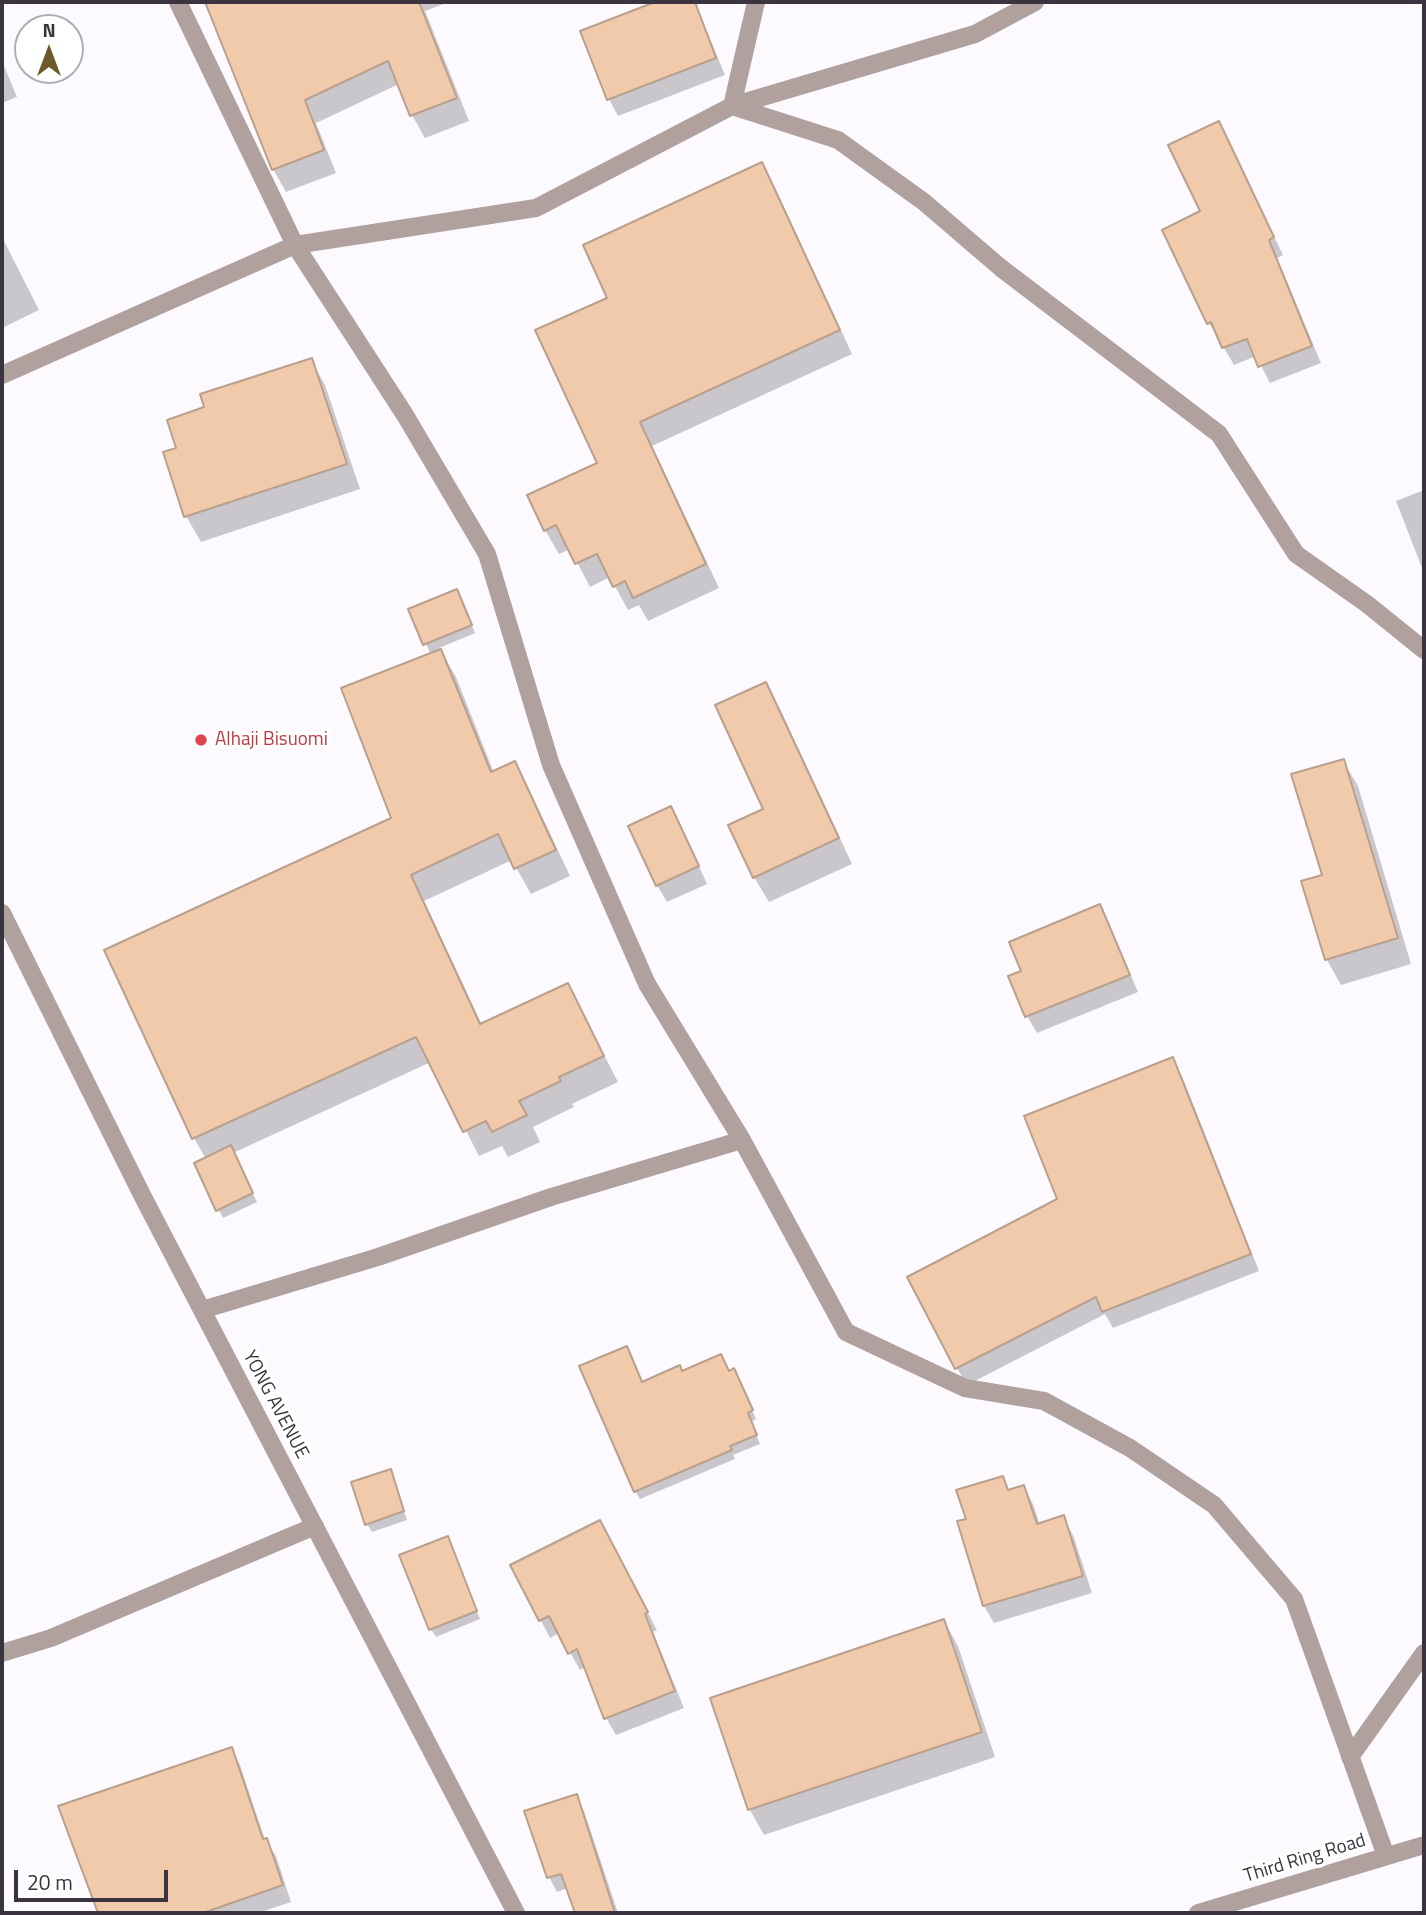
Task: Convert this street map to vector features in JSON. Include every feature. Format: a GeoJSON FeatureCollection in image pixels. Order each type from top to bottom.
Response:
{"type":"FeatureCollection","features":[{"type":"Feature","properties":{"kind":"street"},"geometry":{"type":"LineString","coordinates":[[178,2],[295,245],[405,415],[487,554],[557,778],[647,984],[743,1140],[846,1332],[965,1388],[1044,1401],[1130,1448],[1214,1505],[1294,1598],[1385,1856]]}},
{"type":"Feature","properties":{"kind":"street"},"geometry":{"type":"LineString","coordinates":[[732,106],[756,2]]}},
{"type":"Feature","properties":{"kind":"street"},"geometry":{"type":"LineString","coordinates":[[2,375],[295,245],[536,208],[732,106],[975,34],[1035,2]]}},
{"type":"Feature","properties":{"kind":"street"},"geometry":{"type":"LineString","coordinates":[[732,106],[838,140],[924,202],[1001,268],[1219,434],[1296,554],[1367,604],[1424,650]]}},
{"type":"Feature","properties":{"kind":"street","name":"YONG AVENUE"},"geometry":{"type":"LineString","coordinates":[[2,913],[202,1310],[516,1913]]}},
{"type":"Feature","properties":{"kind":"street"},"geometry":{"type":"LineString","coordinates":[[202,1310],[378,1257],[551,1197],[743,1140]]}},
{"type":"Feature","properties":{"kind":"street"},"geometry":{"type":"LineString","coordinates":[[2,1653],[51,1638],[315,1527]]}},
{"type":"Feature","properties":{"kind":"street"},"geometry":{"type":"LineString","coordinates":[[1350,1757],[1424,1653]]}},
{"type":"Feature","properties":{"kind":"street","name":"Third Ring Road"},"geometry":{"type":"LineString","coordinates":[[1198,1913],[1424,1845]]}},
{"type":"Feature","properties":{"kind":"building"},"geometry":{"type":"Polygon","coordinates":[[[205,2],[419,2],[457,98],[410,116],[388,61],[305,100],[324,150],[272,170],[205,2]]]}},
{"type":"Feature","properties":{"kind":"building"},"geometry":{"type":"Polygon","coordinates":[[[655,2],[695,2],[716,58],[607,100],[580,31],[655,2]]]}},
{"type":"Feature","properties":{"kind":"building"},"geometry":{"type":"Polygon","coordinates":[[[1219,121],[1274,237],[1269,240],[1312,346],[1258,367],[1247,339],[1222,348],[1211,322],[1207,324],[1162,230],[1200,211],[1168,145],[1219,121]]]}},
{"type":"Feature","properties":{"kind":"building"},"geometry":{"type":"Polygon","coordinates":[[[762,162],[840,330],[640,422],[706,564],[633,598],[625,581],[613,587],[597,554],[575,564],[556,525],[544,531],[527,495],[597,463],[535,330],[607,298],[583,245],[762,162]]]}},
{"type":"Feature","properties":{"kind":"building"},"geometry":{"type":"Polygon","coordinates":[[[312,358],[347,464],[184,517],[163,452],[176,448],[167,420],[204,407],[200,394],[312,358]]]}},
{"type":"Feature","properties":{"kind":"building"},"geometry":{"type":"Polygon","coordinates":[[[457,589],[472,625],[423,645],[408,609],[457,589]]]}},
{"type":"Feature","properties":{"kind":"building"},"geometry":{"type":"Polygon","coordinates":[[[441,649],[491,772],[515,761],[556,850],[514,869],[498,834],[411,875],[480,1024],[568,983],[604,1056],[559,1077],[561,1081],[519,1101],[527,1115],[492,1132],[486,1121],[463,1132],[416,1037],[192,1139],[104,950],[391,818],[341,688],[441,649]]]}},
{"type":"Feature","properties":{"kind":"building"},"geometry":{"type":"Polygon","coordinates":[[[766,682],[839,838],[753,878],[728,825],[763,809],[715,705],[766,682]]]}},
{"type":"Feature","properties":{"kind":"building"},"geometry":{"type":"Polygon","coordinates":[[[1344,759],[1398,938],[1325,960],[1301,881],[1322,875],[1291,774],[1344,759]]]}},
{"type":"Feature","properties":{"kind":"building"},"geometry":{"type":"Polygon","coordinates":[[[671,806],[699,866],[656,886],[628,826],[671,806]]]}},
{"type":"Feature","properties":{"kind":"building"},"geometry":{"type":"Polygon","coordinates":[[[1100,904],[1130,975],[1025,1017],[1008,976],[1021,971],[1009,942],[1100,904]]]}},
{"type":"Feature","properties":{"kind":"building"},"geometry":{"type":"Polygon","coordinates":[[[1173,1057],[1251,1254],[1102,1312],[1096,1297],[955,1369],[907,1277],[1057,1199],[1024,1116],[1173,1057]]]}},
{"type":"Feature","properties":{"kind":"building"},"geometry":{"type":"Polygon","coordinates":[[[231,1145],[253,1193],[216,1211],[194,1163],[231,1145]]]}},
{"type":"Feature","properties":{"kind":"building"},"geometry":{"type":"Polygon","coordinates":[[[627,1346],[642,1382],[680,1365],[682,1371],[721,1354],[729,1371],[734,1368],[753,1410],[748,1413],[757,1435],[730,1446],[732,1450],[634,1492],[579,1366],[627,1346]]]}},
{"type":"Feature","properties":{"kind":"building"},"geometry":{"type":"Polygon","coordinates":[[[391,1469],[404,1511],[365,1525],[351,1482],[391,1469]]]}},
{"type":"Feature","properties":{"kind":"building"},"geometry":{"type":"Polygon","coordinates":[[[1003,1476],[1008,1490],[1024,1485],[1037,1524],[1064,1515],[1083,1576],[983,1606],[957,1521],[966,1519],[956,1490],[1003,1476]]]}},
{"type":"Feature","properties":{"kind":"building"},"geometry":{"type":"Polygon","coordinates":[[[600,1520],[648,1612],[645,1614],[675,1691],[604,1719],[577,1649],[568,1654],[549,1616],[539,1621],[510,1565],[600,1520]]]}},
{"type":"Feature","properties":{"kind":"building"},"geometry":{"type":"Polygon","coordinates":[[[448,1536],[477,1611],[429,1630],[399,1555],[448,1536]]]}},
{"type":"Feature","properties":{"kind":"building"},"geometry":{"type":"Polygon","coordinates":[[[944,1619],[982,1732],[748,1810],[710,1698],[944,1619]]]}},
{"type":"Feature","properties":{"kind":"building"},"geometry":{"type":"Polygon","coordinates":[[[232,1747],[263,1839],[267,1838],[283,1885],[203,1913],[98,1913],[58,1806],[232,1747]]]}},
{"type":"Feature","properties":{"kind":"building"},"geometry":{"type":"Polygon","coordinates":[[[577,1794],[615,1913],[575,1913],[561,1874],[547,1878],[524,1811],[577,1794]]]}},
{"type":"Feature","properties":{"kind":"place","name":"Alhaji Bisuomi"},"geometry":{"type":"Point","coordinates":[201,740]}}]}
